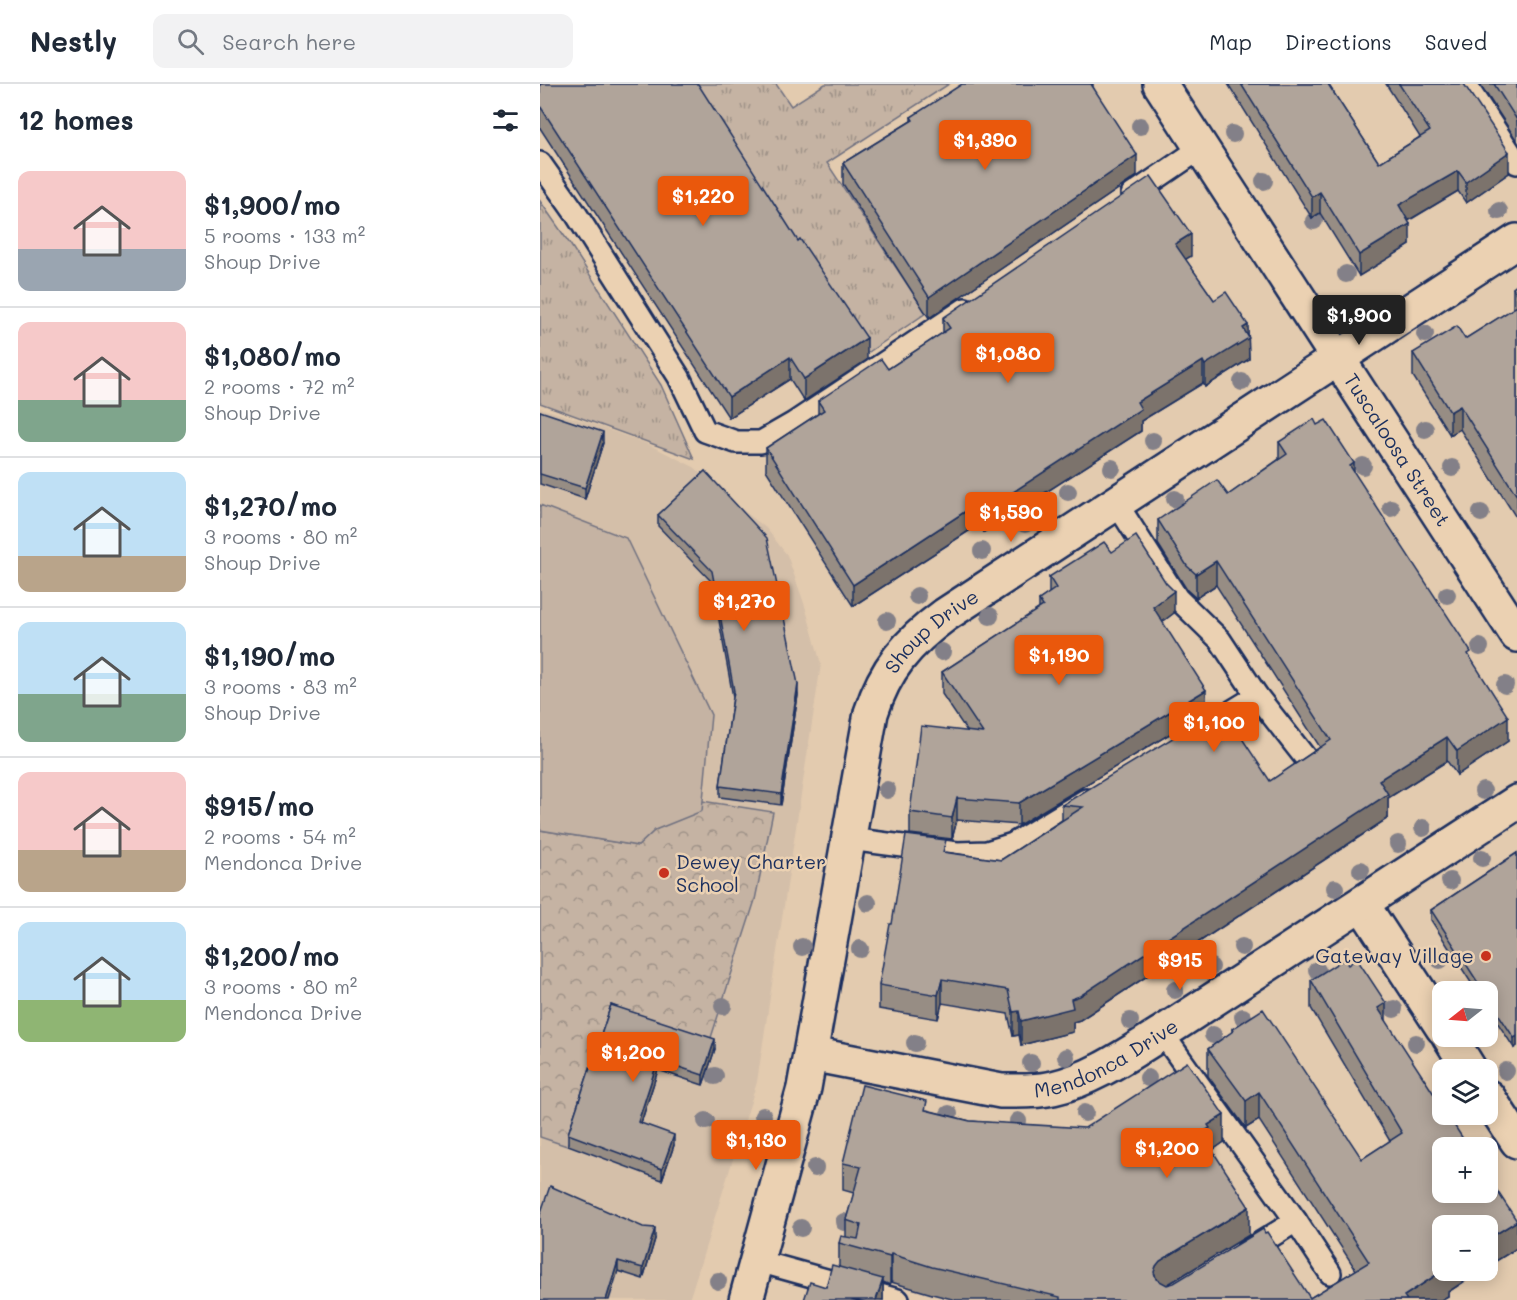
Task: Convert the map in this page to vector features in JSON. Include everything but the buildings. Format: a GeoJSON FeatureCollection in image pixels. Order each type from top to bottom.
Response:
{"type":"FeatureCollection","features":[{"type":"Feature","properties":{"kind":"street","name":"Tuscaloosa Street"},"geometry":{"type":"LineString","coordinates":[[1160,84],[1517,635]]}},
{"type":"Feature","properties":{"kind":"street","name":"Shoup Drive"},"geometry":{"type":"LineString","coordinates":[[746,1300],[811,1054],[871,713],[877,695],[899,657],[917,637],[945,615],[1517,242]]}},
{"type":"Feature","properties":{"kind":"street","name":"Mendonca Drive"},"geometry":{"type":"LineString","coordinates":[[811,1054],[1001,1091],[1028,1092],[1051,1089],[1080,1080],[1116,1062],[1162,1033],[1517,802]]}},
{"type":"Feature","properties":{"kind":"street"},"geometry":{"type":"LineString","coordinates":[[1362,904],[1432,1011]]}},
{"type":"Feature","properties":{"kind":"street"},"geometry":{"type":"LineString","coordinates":[[1498,1112],[1517,1141]]}},
{"type":"Feature","properties":{"kind":"lane"},"geometry":{"type":"LineString","coordinates":[[1465,84],[1517,163]]}},
{"type":"Feature","properties":{"kind":"lane"},"geometry":{"type":"LineString","coordinates":[[1114,207],[1201,148]]}},
{"type":"Feature","properties":{"kind":"lane"},"geometry":{"type":"LineString","coordinates":[[540,163],[576,214],[679,377],[705,432],[736,442],[761,442],[794,423],[980,299]]}},
{"type":"Feature","properties":{"kind":"lane"},"geometry":{"type":"LineString","coordinates":[[1117,504],[1177,598],[1220,640],[1257,696],[1308,761]]}},
{"type":"Feature","properties":{"kind":"lane"},"geometry":{"type":"LineString","coordinates":[[1187,738],[1257,696]]}},
{"type":"Feature","properties":{"kind":"lane"},"geometry":{"type":"LineString","coordinates":[[849,839],[957,853],[987,852],[1013,844],[1108,787]]}},
{"type":"Feature","properties":{"kind":"lane"},"geometry":{"type":"LineString","coordinates":[[1162,1033],[1296,1221],[1330,1273]]}},
{"type":"Feature","properties":{"kind":"lane"},"geometry":{"type":"LineString","coordinates":[[1230,1262],[1296,1221]]}},
{"type":"Feature","properties":{"kind":"lane"},"geometry":{"type":"LineString","coordinates":[[758,1261],[898,1300]]}},
{"type":"Feature","properties":{"kind":"shaded area","name":"Dewey Charter School"},"geometry":{"type":"Polygon","coordinates":[[[540,408],[648,444],[694,467],[766,528],[787,555],[805,606],[821,664],[757,1082],[689,1300],[540,1300],[540,408]]]}},
{"type":"Feature","properties":{"kind":"green space"},"geometry":{"type":"Polygon","coordinates":[[[686,84],[776,84],[791,106],[825,84],[949,84],[827,163],[926,313],[863,356],[686,84]]]}},
{"type":"Feature","properties":{"kind":"green space"},"geometry":{"type":"Polygon","coordinates":[[[540,201],[661,385],[694,459],[540,403],[540,201]]]}},
{"type":"Feature","properties":{"kind":"green space"},"geometry":{"type":"Polygon","coordinates":[[[540,505],[626,538],[711,715],[702,811],[655,830],[638,846],[540,830],[540,505]]]}},
{"type":"Feature","properties":{"kind":"green space"},"geometry":{"type":"Polygon","coordinates":[[[702,801],[773,812],[755,900],[708,1047],[611,1016],[567,1146],[540,1137],[540,830],[638,846],[655,830],[702,801]]]}},
{"type":"Feature","properties":{"kind":"place","name":"Dewey Charter School"},"geometry":{"type":"Point","coordinates":[664,873]}},
{"type":"Feature","properties":{"kind":"place","name":"Gateway Village"},"geometry":{"type":"Point","coordinates":[1486,956]}}]}
